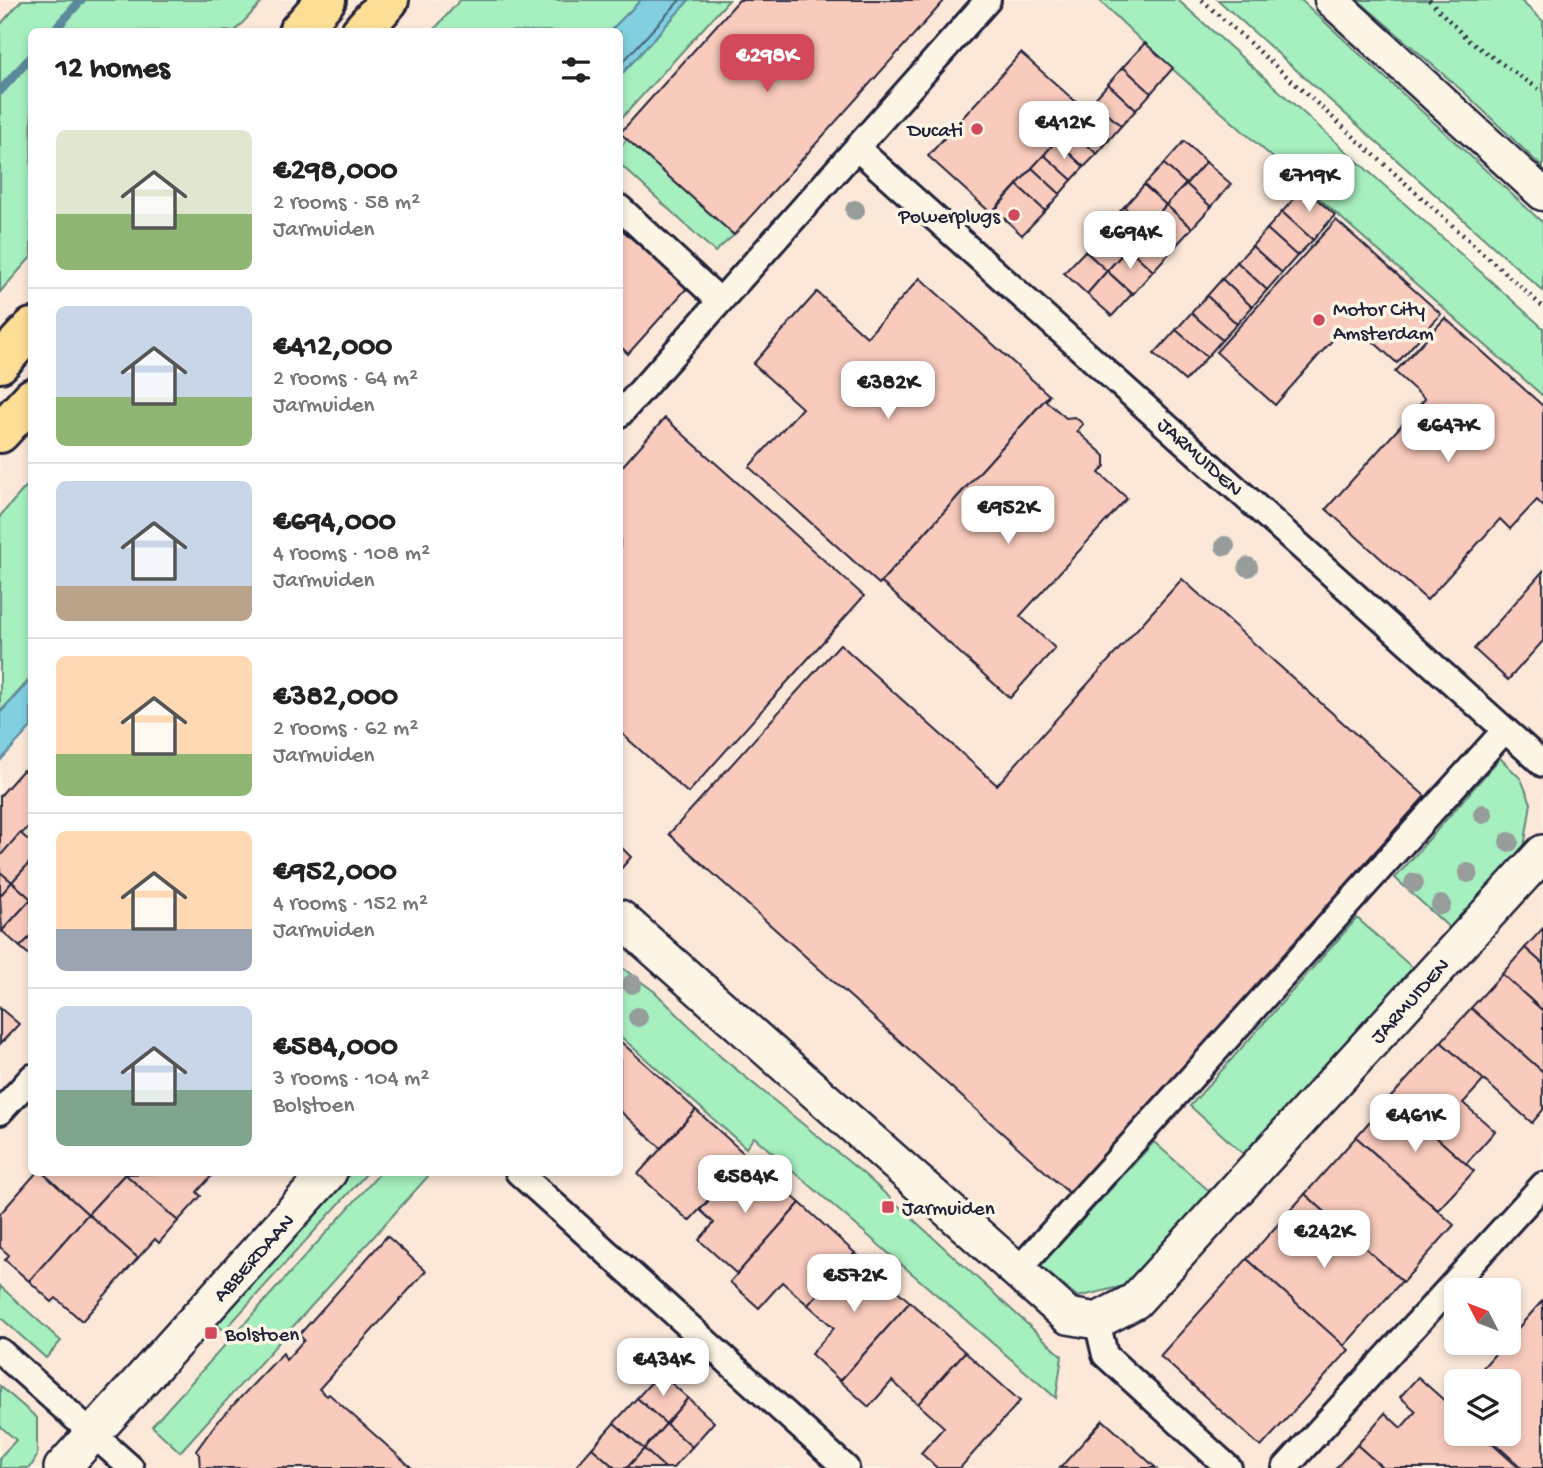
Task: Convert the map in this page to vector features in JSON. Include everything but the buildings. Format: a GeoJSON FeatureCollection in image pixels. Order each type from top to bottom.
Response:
{"type":"FeatureCollection","features":[{"type":"Feature","properties":{"kind":"highway"},"geometry":{"type":"LineString","coordinates":[[302,28],[326,0]]}},
{"type":"Feature","properties":{"kind":"highway"},"geometry":{"type":"LineString","coordinates":[[364,28],[389,0]]}},
{"type":"Feature","properties":{"kind":"highway"},"geometry":{"type":"LineString","coordinates":[[0,363],[28,332]]}},
{"type":"Feature","properties":{"kind":"highway"},"geometry":{"type":"LineString","coordinates":[[0,433],[28,402]]}},
{"type":"Feature","properties":{"kind":"main road","name":"JARMUIDEN"},"geometry":{"type":"LineString","coordinates":[[1097,1321],[1135,1301],[1543,853]]}},
{"type":"Feature","properties":{"kind":"main road"},"geometry":{"type":"LineString","coordinates":[[623,921],[1069,1316],[1097,1321]]}},
{"type":"Feature","properties":{"kind":"main road","name":"ABBERDAAN"},"geometry":{"type":"LineString","coordinates":[[62,1468],[325,1176]]}},
{"type":"Feature","properties":{"kind":"street"},"geometry":{"type":"LineString","coordinates":[[623,411],[988,0]]}},
{"type":"Feature","properties":{"kind":"street"},"geometry":{"type":"LineString","coordinates":[[1331,0],[1543,194]]}},
{"type":"Feature","properties":{"kind":"street","name":"JARMUIDEN"},"geometry":{"type":"LineString","coordinates":[[858,149],[1543,764]]}},
{"type":"Feature","properties":{"kind":"street"},"geometry":{"type":"LineString","coordinates":[[623,211],[720,300]]}},
{"type":"Feature","properties":{"kind":"street"},"geometry":{"type":"LineString","coordinates":[[1017,1271],[1505,730]]}},
{"type":"Feature","properties":{"kind":"street"},"geometry":{"type":"LineString","coordinates":[[0,1112],[28,1081]]}},
{"type":"Feature","properties":{"kind":"street"},"geometry":{"type":"LineString","coordinates":[[522,1176],[846,1468]]}},
{"type":"Feature","properties":{"kind":"street"},"geometry":{"type":"LineString","coordinates":[[1285,1468],[1543,1185]]}},
{"type":"Feature","properties":{"kind":"street"},"geometry":{"type":"LineString","coordinates":[[1097,1321],[1105,1354],[1228,1468]]}},
{"type":"Feature","properties":{"kind":"street"},"geometry":{"type":"LineString","coordinates":[[0,1352],[131,1468]]}},
{"type":"Feature","properties":{"kind":"path"},"geometry":{"type":"LineString","coordinates":[[1202,0],[1543,307]]}},
{"type":"Feature","properties":{"kind":"path"},"geometry":{"type":"LineString","coordinates":[[1429,0],[1469,41],[1543,92]]}},
{"type":"Feature","properties":{"kind":"shaded area"},"geometry":{"type":"Polygon","coordinates":[[[0,0],[1123,0],[1543,379],[1543,1468],[0,1468],[0,0]]]}},
{"type":"Feature","properties":{"kind":"green space"},"geometry":{"type":"Polygon","coordinates":[[[22,0],[264,0],[238,28],[28,28],[28,260],[0,292],[0,25],[22,0]]]}},
{"type":"Feature","properties":{"kind":"green space"},"geometry":{"type":"Polygon","coordinates":[[[460,0],[641,0],[613,28],[436,28],[460,0]]]}},
{"type":"Feature","properties":{"kind":"green space"},"geometry":{"type":"Polygon","coordinates":[[[689,0],[729,0],[623,117],[623,73],[689,0]]]}},
{"type":"Feature","properties":{"kind":"green space"},"geometry":{"type":"Polygon","coordinates":[[[1099,0],[1178,0],[1543,328],[1543,396],[1152,51],[1099,0]]]}},
{"type":"Feature","properties":{"kind":"green space"},"geometry":{"type":"Polygon","coordinates":[[[1218,0],[1301,0],[1543,223],[1543,291],[1218,0]]]}},
{"type":"Feature","properties":{"kind":"green space"},"geometry":{"type":"Polygon","coordinates":[[[1358,0],[1520,0],[1543,21],[1543,168],[1467,95],[1358,0]]]}},
{"type":"Feature","properties":{"kind":"green space"},"geometry":{"type":"Polygon","coordinates":[[[627,139],[734,235],[715,252],[623,167],[623,144],[627,139]]]}},
{"type":"Feature","properties":{"kind":"green space"},"geometry":{"type":"Polygon","coordinates":[[[28,484],[28,681],[0,712],[0,516],[28,484]]]}},
{"type":"Feature","properties":{"kind":"green space"},"geometry":{"type":"Polygon","coordinates":[[[1500,758],[1521,779],[1531,803],[1524,848],[1453,931],[1395,878],[1500,758]]]}},
{"type":"Feature","properties":{"kind":"green space"},"geometry":{"type":"Polygon","coordinates":[[[1357,918],[1416,971],[1249,1159],[1190,1106],[1357,918]]]}},
{"type":"Feature","properties":{"kind":"green space"},"geometry":{"type":"Polygon","coordinates":[[[623,968],[655,992],[721,1057],[865,1175],[1062,1356],[1056,1398],[754,1137],[746,1148],[623,1039],[623,968]]]}},
{"type":"Feature","properties":{"kind":"green space"},"geometry":{"type":"Polygon","coordinates":[[[1154,1142],[1215,1196],[1136,1283],[1078,1297],[1040,1266],[1154,1142]]]}},
{"type":"Feature","properties":{"kind":"green space"},"geometry":{"type":"Polygon","coordinates":[[[343,1176],[364,1176],[224,1331],[213,1320],[343,1176]]]}},
{"type":"Feature","properties":{"kind":"green space"},"geometry":{"type":"Polygon","coordinates":[[[377,1176],[428,1176],[180,1452],[152,1426],[377,1176]]]}},
{"type":"Feature","properties":{"kind":"green space"},"geometry":{"type":"Polygon","coordinates":[[[0,1286],[61,1341],[46,1358],[0,1317],[0,1286]]]}},
{"type":"Feature","properties":{"kind":"green space"},"geometry":{"type":"Polygon","coordinates":[[[0,1386],[37,1418],[37,1456],[30,1468],[0,1468],[0,1457],[16,1440],[0,1426],[0,1386]]]}},
{"type":"Feature","properties":{"kind":"water"},"geometry":{"type":"Polygon","coordinates":[[[641,0],[689,0],[623,73],[623,28],[613,28],[641,0]]]}},
{"type":"Feature","properties":{"kind":"water"},"geometry":{"type":"Polygon","coordinates":[[[28,682],[28,730],[0,761],[0,713],[28,682]]]}},
{"type":"Feature","properties":{"kind":"waterway"},"geometry":{"type":"LineString","coordinates":[[56,28],[81,0]]}},
{"type":"Feature","properties":{"kind":"waterway"},"geometry":{"type":"LineString","coordinates":[[0,91],[28,60]]}},
{"type":"Feature","properties":{"kind":"place","name":"Ducati"},"geometry":{"type":"Point","coordinates":[977,129]}},
{"type":"Feature","properties":{"kind":"place","name":"Powerplugs"},"geometry":{"type":"Point","coordinates":[1014,215]}},
{"type":"Feature","properties":{"kind":"place","name":"Motor City Amsterdam"},"geometry":{"type":"Point","coordinates":[1319,320]}},
{"type":"Feature","properties":{"kind":"place","name":"Jarmuiden"},"geometry":{"type":"Point","coordinates":[888,1207]}},
{"type":"Feature","properties":{"kind":"place","name":"Bolstoen"},"geometry":{"type":"Point","coordinates":[211,1333]}}]}
